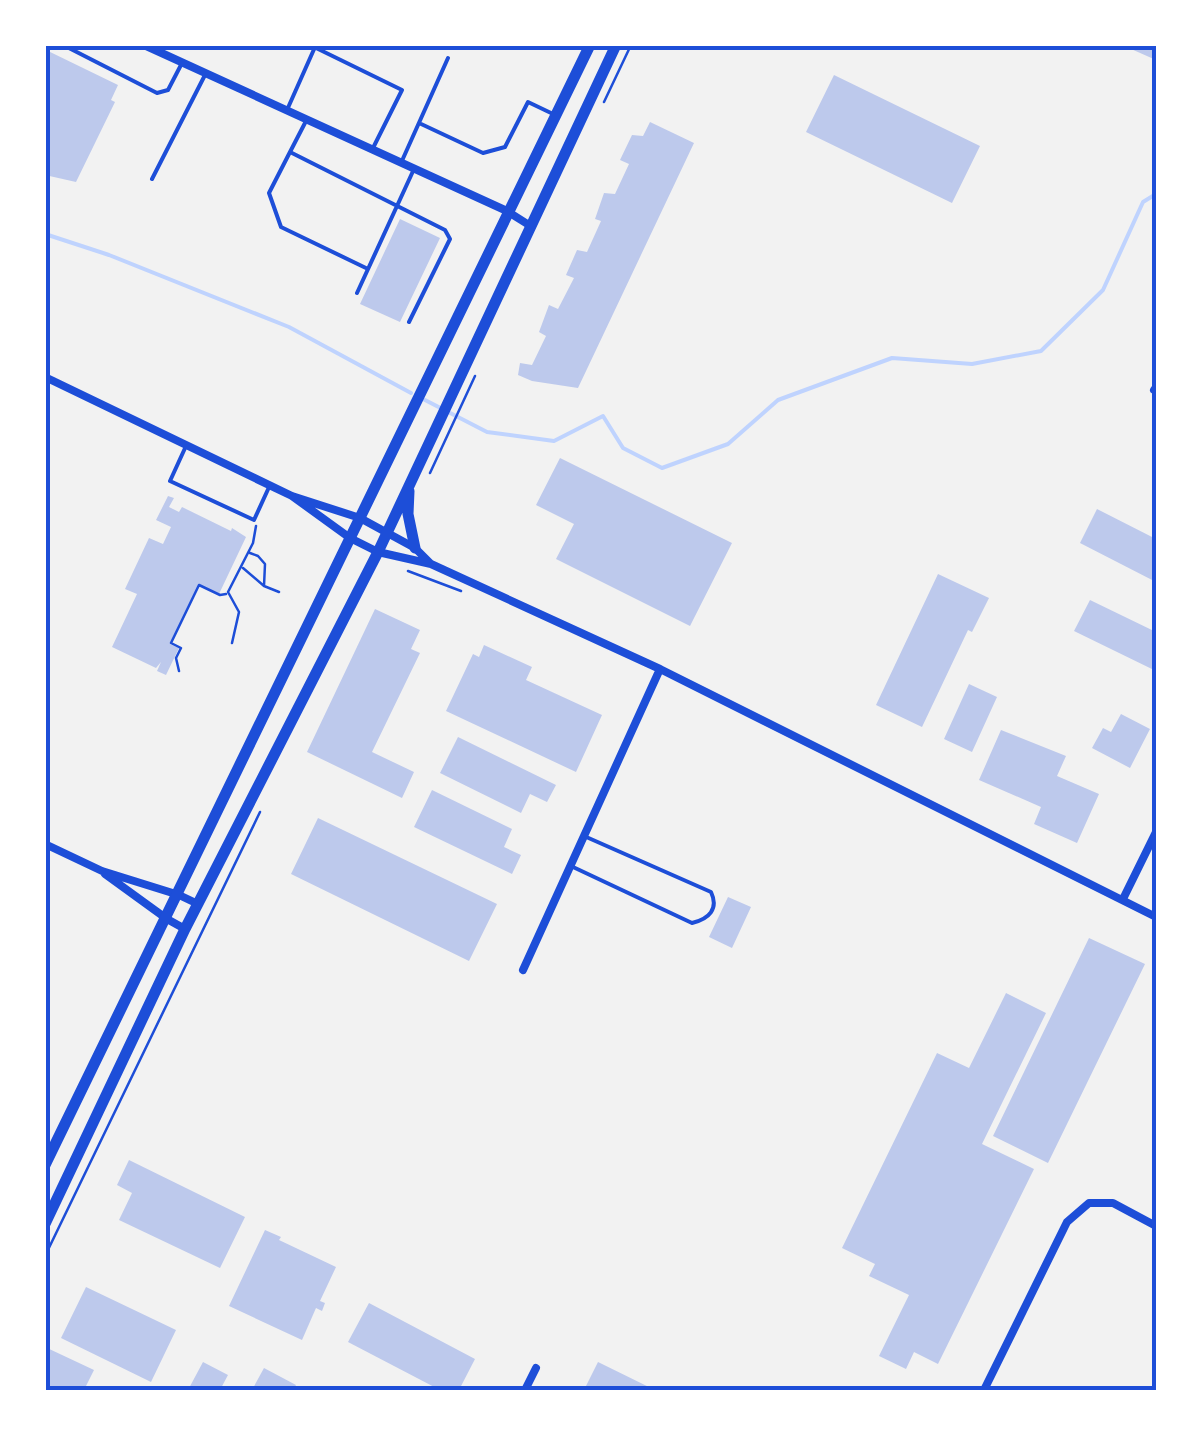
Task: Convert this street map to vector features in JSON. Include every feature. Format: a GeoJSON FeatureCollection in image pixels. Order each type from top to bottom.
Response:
{"type":"FeatureCollection","features":[{"type":"Feature","properties":{"kind":"main road"},"geometry":{"type":"LineString","coordinates":[[45,1165],[590,45],[613,50],[378,552],[198,904],[45,1224]]}},
{"type":"Feature","properties":{"kind":"main road"},"geometry":{"type":"LineString","coordinates":[[410,482],[408,514],[414,548]]}},
{"type":"Feature","properties":{"kind":"main road"},"geometry":{"type":"LineString","coordinates":[[97,1060],[114,1042],[131,1043]]}},
{"type":"Feature","properties":{"kind":"street"},"geometry":{"type":"LineString","coordinates":[[144,45],[162,49],[206,74],[530,225]]}},
{"type":"Feature","properties":{"kind":"street"},"geometry":{"type":"LineString","coordinates":[[45,377],[292,496],[360,518],[414,548],[432,564]]}},
{"type":"Feature","properties":{"kind":"street"},"geometry":{"type":"LineString","coordinates":[[292,496],[350,538],[378,552],[432,564],[660,669],[1156,916]]}},
{"type":"Feature","properties":{"kind":"street"},"geometry":{"type":"LineString","coordinates":[[523,970],[660,669]]}},
{"type":"Feature","properties":{"kind":"street"},"geometry":{"type":"LineString","coordinates":[[1123,899],[1156,832]]}},
{"type":"Feature","properties":{"kind":"street"},"geometry":{"type":"LineString","coordinates":[[45,844],[102,871],[198,904]]}},
{"type":"Feature","properties":{"kind":"street"},"geometry":{"type":"LineString","coordinates":[[102,871],[166,919],[186,929]]}},
{"type":"Feature","properties":{"kind":"street"},"geometry":{"type":"LineString","coordinates":[[984,1390],[1066,1222],[1089,1203],[1113,1204],[1156,1226]]}},
{"type":"Feature","properties":{"kind":"street"},"geometry":{"type":"LineString","coordinates":[[525,1390],[536,1368]]}},
{"type":"Feature","properties":{"kind":"lane"},"geometry":{"type":"LineString","coordinates":[[64,45],[156,94],[168,90],[182,62]]}},
{"type":"Feature","properties":{"kind":"lane"},"geometry":{"type":"LineString","coordinates":[[287,110],[312,46],[402,90],[372,150]]}},
{"type":"Feature","properties":{"kind":"lane"},"geometry":{"type":"LineString","coordinates":[[401,163],[448,58]]}},
{"type":"Feature","properties":{"kind":"lane"},"geometry":{"type":"LineString","coordinates":[[152,179],[206,74]]}},
{"type":"Feature","properties":{"kind":"lane"},"geometry":{"type":"LineString","coordinates":[[419,123],[482,153],[505,147],[528,102],[555,115]]}},
{"type":"Feature","properties":{"kind":"lane"},"geometry":{"type":"LineString","coordinates":[[306,120],[269,193],[280,227],[368,269]]}},
{"type":"Feature","properties":{"kind":"lane"},"geometry":{"type":"LineString","coordinates":[[290,152],[445,230],[450,239],[409,322]]}},
{"type":"Feature","properties":{"kind":"lane"},"geometry":{"type":"LineString","coordinates":[[357,293],[414,169]]}},
{"type":"Feature","properties":{"kind":"lane"},"geometry":{"type":"LineString","coordinates":[[187,445],[170,481],[254,520],[270,485]]}},
{"type":"Feature","properties":{"kind":"lane"},"geometry":{"type":"LineString","coordinates":[[570,866],[692,923],[713,912],[710,892],[584,836]]}},
{"type":"Feature","properties":{"kind":"path"},"geometry":{"type":"LineString","coordinates":[[600,112],[631,45]]}},
{"type":"Feature","properties":{"kind":"path"},"geometry":{"type":"LineString","coordinates":[[424,485],[475,376]]}},
{"type":"Feature","properties":{"kind":"path"},"geometry":{"type":"LineString","coordinates":[[228,594],[248,552],[256,529],[254,520]]}},
{"type":"Feature","properties":{"kind":"path"},"geometry":{"type":"LineString","coordinates":[[248,552],[265,564],[264,586]]}},
{"type":"Feature","properties":{"kind":"path"},"geometry":{"type":"LineString","coordinates":[[241,567],[278,592]]}},
{"type":"Feature","properties":{"kind":"path"},"geometry":{"type":"LineString","coordinates":[[397,567],[460,592],[465,579]]}},
{"type":"Feature","properties":{"kind":"path"},"geometry":{"type":"LineString","coordinates":[[179,671],[176,658],[181,648],[172,644],[198,585],[220,595],[228,594]]}},
{"type":"Feature","properties":{"kind":"path"},"geometry":{"type":"LineString","coordinates":[[228,594],[240,612],[232,643]]}},
{"type":"Feature","properties":{"kind":"path"},"geometry":{"type":"LineString","coordinates":[[240,612],[248,614]]}},
{"type":"Feature","properties":{"kind":"path"},"geometry":{"type":"LineString","coordinates":[[45,1256],[262,809]]}},
{"type":"Feature","properties":{"kind":"building"},"geometry":{"type":"Polygon","coordinates":[[[1122,45],[1156,45],[1156,60],[1122,45]]]}},
{"type":"Feature","properties":{"kind":"building"},"geometry":{"type":"Polygon","coordinates":[[[46,50],[118,85],[111,100],[115,102],[76,182],[45,175],[46,50]]]}},
{"type":"Feature","properties":{"kind":"building"},"geometry":{"type":"Polygon","coordinates":[[[834,75],[980,146],[952,203],[806,132],[834,75]]]}},
{"type":"Feature","properties":{"kind":"building"},"geometry":{"type":"Polygon","coordinates":[[[650,122],[694,143],[578,388],[518,375],[520,363],[532,365],[546,336],[539,332],[549,305],[558,309],[574,278],[566,275],[577,250],[587,252],[601,221],[595,219],[604,193],[615,194],[629,164],[620,160],[632,135],[643,136],[650,122]]]}},
{"type":"Feature","properties":{"kind":"building"},"geometry":{"type":"Polygon","coordinates":[[[400,219],[440,238],[400,322],[360,304],[400,219]]]}},
{"type":"Feature","properties":{"kind":"building"},"geometry":{"type":"Polygon","coordinates":[[[560,458],[732,543],[690,626],[556,559],[574,524],[536,505],[560,458]]]}},
{"type":"Feature","properties":{"kind":"building"},"geometry":{"type":"Polygon","coordinates":[[[168,496],[174,498],[169,507],[179,512],[182,507],[246,537],[219,594],[199,585],[170,644],[179,648],[166,675],[157,671],[161,662],[156,668],[112,647],[137,594],[125,589],[149,538],[163,544],[171,527],[156,520],[168,496]]]}},
{"type":"Feature","properties":{"kind":"building"},"geometry":{"type":"Polygon","coordinates":[[[1097,509],[1156,539],[1156,582],[1080,543],[1097,509]]]}},
{"type":"Feature","properties":{"kind":"building"},"geometry":{"type":"Polygon","coordinates":[[[938,574],[989,598],[972,632],[968,630],[922,727],[876,705],[938,574]]]}},
{"type":"Feature","properties":{"kind":"building"},"geometry":{"type":"Polygon","coordinates":[[[1090,600],[1156,632],[1156,671],[1074,631],[1090,600]]]}},
{"type":"Feature","properties":{"kind":"building"},"geometry":{"type":"Polygon","coordinates":[[[375,609],[420,630],[411,649],[420,653],[372,752],[414,772],[402,798],[307,752],[375,609]]]}},
{"type":"Feature","properties":{"kind":"building"},"geometry":{"type":"Polygon","coordinates":[[[484,645],[532,667],[526,680],[602,715],[576,772],[446,711],[473,654],[479,657],[484,645]]]}},
{"type":"Feature","properties":{"kind":"building"},"geometry":{"type":"Polygon","coordinates":[[[969,684],[997,697],[972,752],[944,739],[969,684]]]}},
{"type":"Feature","properties":{"kind":"building"},"geometry":{"type":"Polygon","coordinates":[[[1121,714],[1150,729],[1130,768],[1092,748],[1103,728],[1111,732],[1121,714]]]}},
{"type":"Feature","properties":{"kind":"building"},"geometry":{"type":"Polygon","coordinates":[[[1001,730],[1066,756],[1057,776],[1099,794],[1077,843],[1034,824],[1041,807],[979,780],[1001,730]]]}},
{"type":"Feature","properties":{"kind":"building"},"geometry":{"type":"Polygon","coordinates":[[[458,737],[556,785],[547,802],[530,794],[521,813],[440,773],[458,737]]]}},
{"type":"Feature","properties":{"kind":"building"},"geometry":{"type":"Polygon","coordinates":[[[432,790],[512,829],[504,847],[521,855],[512,874],[414,827],[432,790]]]}},
{"type":"Feature","properties":{"kind":"building"},"geometry":{"type":"Polygon","coordinates":[[[318,818],[497,904],[469,961],[291,874],[318,818]]]}},
{"type":"Feature","properties":{"kind":"building"},"geometry":{"type":"Polygon","coordinates":[[[728,897],[751,907],[732,948],[709,937],[728,897]]]}},
{"type":"Feature","properties":{"kind":"building"},"geometry":{"type":"Polygon","coordinates":[[[1089,938],[1145,964],[1048,1163],[993,1136],[1089,938]]]}},
{"type":"Feature","properties":{"kind":"building"},"geometry":{"type":"Polygon","coordinates":[[[1006,993],[1046,1013],[982,1144],[1034,1169],[938,1364],[914,1352],[906,1369],[879,1356],[909,1295],[869,1276],[875,1264],[842,1248],[937,1053],[969,1068],[1006,993]]]}},
{"type":"Feature","properties":{"kind":"building"},"geometry":{"type":"Polygon","coordinates":[[[129,1160],[245,1217],[220,1268],[119,1220],[132,1193],[117,1185],[129,1160]]]}},
{"type":"Feature","properties":{"kind":"building"},"geometry":{"type":"Polygon","coordinates":[[[265,1230],[336,1267],[320,1301],[325,1303],[322,1311],[316,1308],[302,1340],[229,1306],[265,1230]]]}},
{"type":"Feature","properties":{"kind":"building"},"geometry":{"type":"Polygon","coordinates":[[[86,1287],[176,1330],[151,1382],[61,1338],[86,1287]]]}},
{"type":"Feature","properties":{"kind":"building"},"geometry":{"type":"Polygon","coordinates":[[[369,1303],[475,1359],[459,1390],[440,1390],[348,1342],[369,1303]]]}},
{"type":"Feature","properties":{"kind":"building"},"geometry":{"type":"Polygon","coordinates":[[[45,1347],[94,1370],[84,1390],[45,1390],[45,1347]]]}},
{"type":"Feature","properties":{"kind":"building"},"geometry":{"type":"Polygon","coordinates":[[[203,1362],[228,1375],[220,1390],[188,1390],[203,1362]]]}},
{"type":"Feature","properties":{"kind":"building"},"geometry":{"type":"Polygon","coordinates":[[[598,1362],[655,1390],[584,1390],[598,1362]]]}},
{"type":"Feature","properties":{"kind":"building"},"geometry":{"type":"Polygon","coordinates":[[[264,1368],[296,1385],[293,1390],[252,1390],[264,1368]]]}},
{"type":"Feature","properties":{"kind":"waterway"},"geometry":{"type":"LineString","coordinates":[[425,400],[487,432],[554,441],[603,416],[623,448],[662,468],[728,444],[778,400],[892,358],[972,364],[1041,351],[1103,290],[1143,202],[1156,194]]}},
{"type":"Feature","properties":{"kind":"waterway"},"geometry":{"type":"LineString","coordinates":[[45,234],[109,255],[289,327],[411,393]]}}]}
